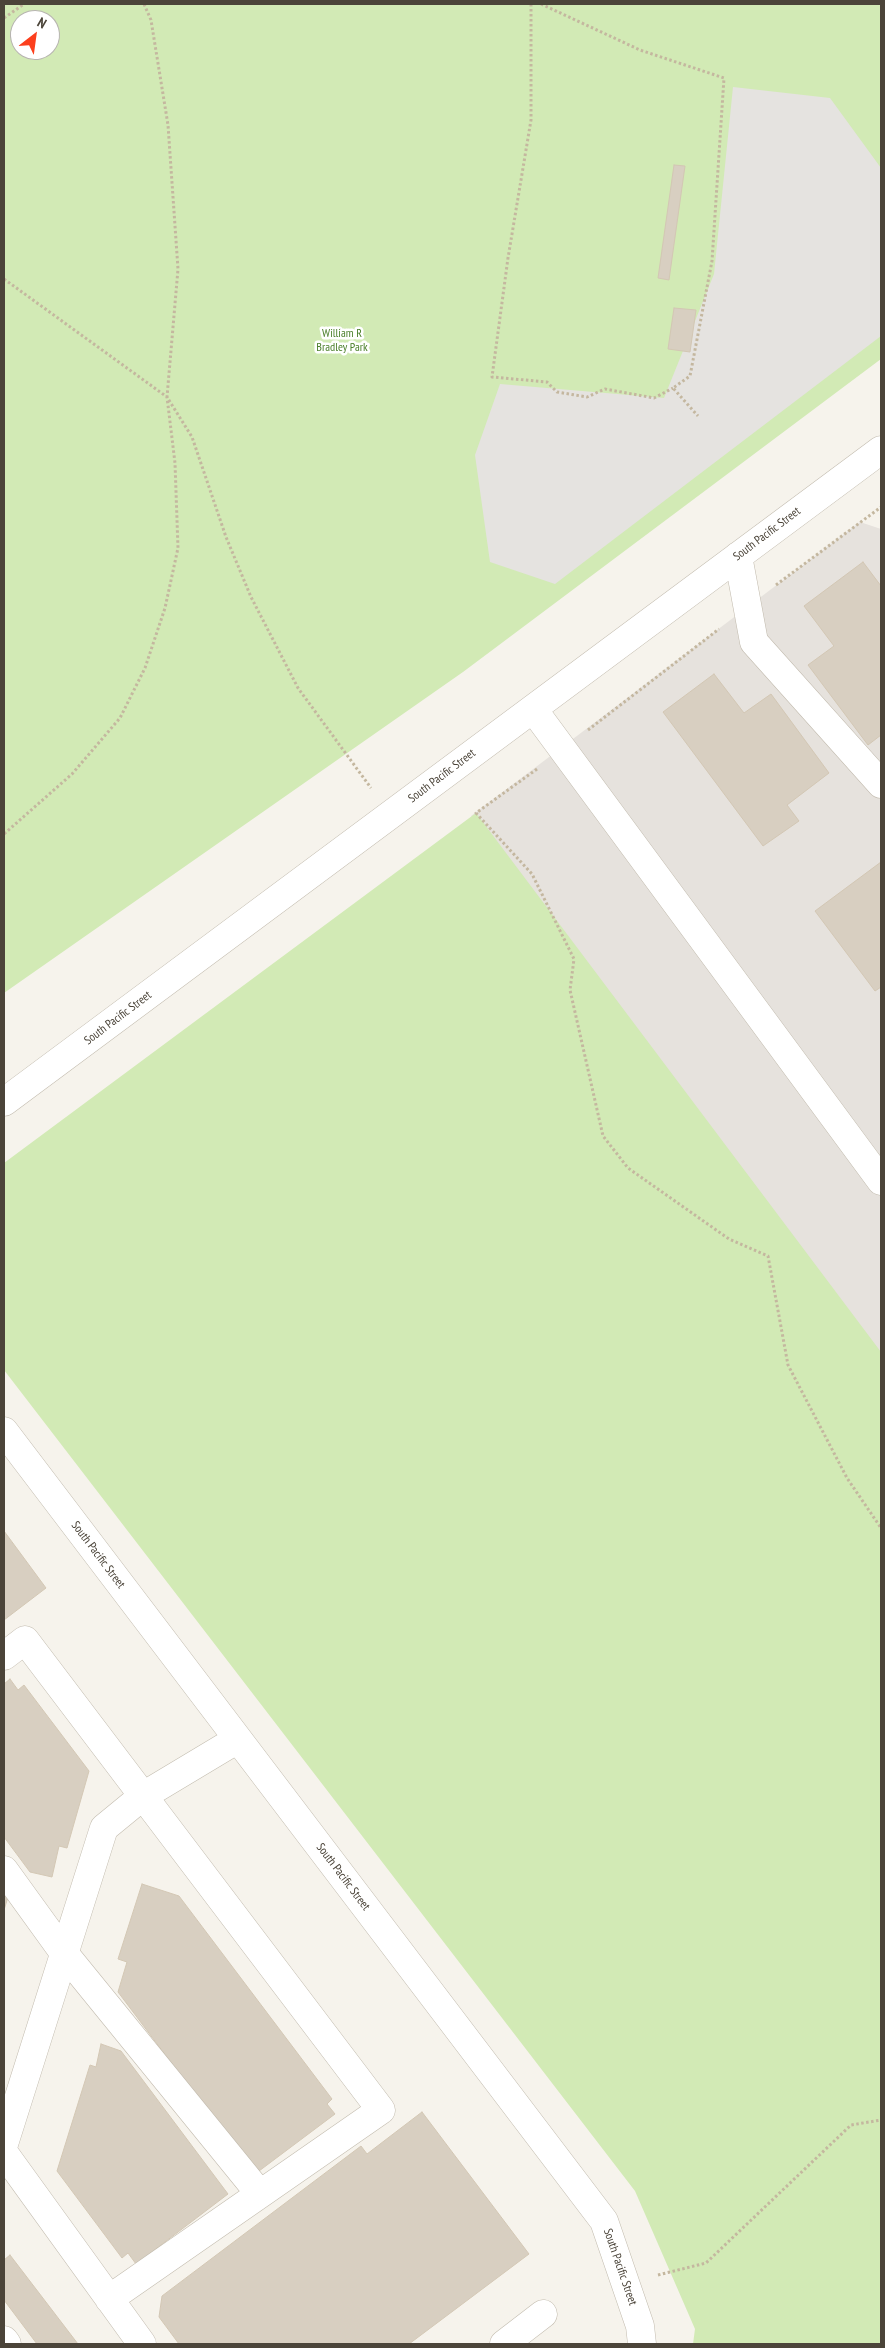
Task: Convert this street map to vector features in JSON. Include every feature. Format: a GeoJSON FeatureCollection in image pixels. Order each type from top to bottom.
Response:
{"type":"FeatureCollection","features":[{"type":"Feature","properties":{"kind":"street","name":"South Pacific Street"},"geometry":{"type":"LineString","coordinates":[[4,1102],[738,556],[880,454]]}},
{"type":"Feature","properties":{"kind":"street"},"geometry":{"type":"LineString","coordinates":[[738,556],[754,642],[881,784]]}},
{"type":"Feature","properties":{"kind":"street"},"geometry":{"type":"LineString","coordinates":[[533,709],[881,1181]]}},
{"type":"Feature","properties":{"kind":"street","name":"South Pacific Street"},"geometry":{"type":"LineString","coordinates":[[4,1431],[604,2221],[640,2326],[642,2344]]}},
{"type":"Feature","properties":{"kind":"street"},"geometry":{"type":"LineString","coordinates":[[4,1656],[25,1640],[381,2110],[109,2299]]}},
{"type":"Feature","properties":{"kind":"street"},"geometry":{"type":"LineString","coordinates":[[4,2144],[104,1828],[143,1796],[238,1739]]}},
{"type":"Feature","properties":{"kind":"street"},"geometry":{"type":"LineString","coordinates":[[4,1870],[64,1953],[260,2194]]}},
{"type":"Feature","properties":{"kind":"street"},"geometry":{"type":"LineString","coordinates":[[4,2153],[142,2344]]}},
{"type":"Feature","properties":{"kind":"street"},"geometry":{"type":"LineString","coordinates":[[504,2344],[543,2314]]}},
{"type":"Feature","properties":{"kind":"street"},"geometry":{"type":"LineString","coordinates":[[4,2340],[7,2344]]}},
{"type":"Feature","properties":{"kind":"path"},"geometry":{"type":"LineString","coordinates":[[4,18],[24,4]]}},
{"type":"Feature","properties":{"kind":"path"},"geometry":{"type":"LineString","coordinates":[[4,834],[78,767],[120,718],[145,668],[165,608],[178,548],[175,463],[166,397],[178,269],[168,125],[151,20],[144,4]]}},
{"type":"Feature","properties":{"kind":"path"},"geometry":{"type":"LineString","coordinates":[[531,4],[531,120],[508,258],[492,377],[548,382],[557,392],[587,398],[604,389],[654,398],[690,376],[712,260],[724,78],[640,50],[541,4]]}},
{"type":"Feature","properties":{"kind":"path"},"geometry":{"type":"LineString","coordinates":[[4,279],[166,397],[192,437],[226,537],[251,597],[298,688],[392,814]]}},
{"type":"Feature","properties":{"kind":"path"},"geometry":{"type":"LineString","coordinates":[[673,388],[698,416]]}},
{"type":"Feature","properties":{"kind":"path"},"geometry":{"type":"LineString","coordinates":[[881,507],[563,750],[476,813],[532,874],[574,959],[570,990],[603,1136],[628,1168],[729,1238],[768,1256],[788,1365],[847,1478],[881,1528]]}},
{"type":"Feature","properties":{"kind":"path"},"geometry":{"type":"LineString","coordinates":[[626,2284],[706,2263],[851,2125],[881,2120]]}},
{"type":"Feature","properties":{"kind":"shaded area"},"geometry":{"type":"Polygon","coordinates":[[[733,87],[830,98],[881,168],[881,336],[555,584],[490,562],[475,455],[500,384],[664,398],[714,274],[733,87]]]}},
{"type":"Feature","properties":{"kind":"shaded area"},"geometry":{"type":"Polygon","coordinates":[[[860,522],[881,529],[881,1361],[471,816],[860,522]]]}},
{"type":"Feature","properties":{"kind":"green space","name":"William R Bradley Park"},"geometry":{"type":"Polygon","coordinates":[[[4,4],[881,4],[881,359],[463,672],[4,993],[4,4]]]}},
{"type":"Feature","properties":{"kind":"green space"},"geometry":{"type":"Polygon","coordinates":[[[476,813],[881,1352],[881,2344],[693,2344],[695,2329],[635,2191],[4,1370],[4,1163],[476,813]]]}},
{"type":"Feature","properties":{"kind":"building"},"geometry":{"type":"Polygon","coordinates":[[[674,165],[685,166],[669,280],[658,278],[674,165]]]}},
{"type":"Feature","properties":{"kind":"building"},"geometry":{"type":"Polygon","coordinates":[[[674,308],[696,310],[690,352],[668,349],[674,308]]]}},
{"type":"Feature","properties":{"kind":"building"},"geometry":{"type":"Polygon","coordinates":[[[863,562],[881,586],[881,735],[868,745],[808,665],[834,646],[804,606],[863,562]]]}},
{"type":"Feature","properties":{"kind":"building"},"geometry":{"type":"Polygon","coordinates":[[[714,674],[744,713],[771,694],[829,773],[787,805],[799,821],[763,846],[663,712],[714,674]]]}},
{"type":"Feature","properties":{"kind":"building"},"geometry":{"type":"Polygon","coordinates":[[[881,862],[881,987],[875,991],[815,911],[881,862]]]}},
{"type":"Feature","properties":{"kind":"building"},"geometry":{"type":"Polygon","coordinates":[[[4,1531],[46,1588],[4,1620],[4,1531]]]}},
{"type":"Feature","properties":{"kind":"building"},"geometry":{"type":"Polygon","coordinates":[[[10,1679],[18,1690],[24,1685],[89,1771],[67,1848],[59,1846],[52,1877],[30,1872],[4,1837],[4,1684],[10,1679]]]}},
{"type":"Feature","properties":{"kind":"building"},"geometry":{"type":"Polygon","coordinates":[[[142,1884],[179,1896],[332,2099],[327,2104],[335,2114],[255,2174],[118,1992],[127,1962],[118,1959],[142,1884]]]}},
{"type":"Feature","properties":{"kind":"building"},"geometry":{"type":"Polygon","coordinates":[[[4,1892],[8,1897],[4,1910],[4,1892]]]}},
{"type":"Feature","properties":{"kind":"building"},"geometry":{"type":"Polygon","coordinates":[[[101,2044],[121,2051],[228,2194],[136,2264],[128,2253],[122,2258],[57,2171],[90,2065],[96,2067],[101,2044]]]}},
{"type":"Feature","properties":{"kind":"building"},"geometry":{"type":"Polygon","coordinates":[[[422,2112],[529,2254],[409,2344],[179,2344],[159,2317],[162,2296],[361,2146],[367,2154],[422,2112]]]}},
{"type":"Feature","properties":{"kind":"building"},"geometry":{"type":"Polygon","coordinates":[[[10,2255],[78,2344],[37,2344],[4,2300],[4,2260],[10,2255]]]}}]}
